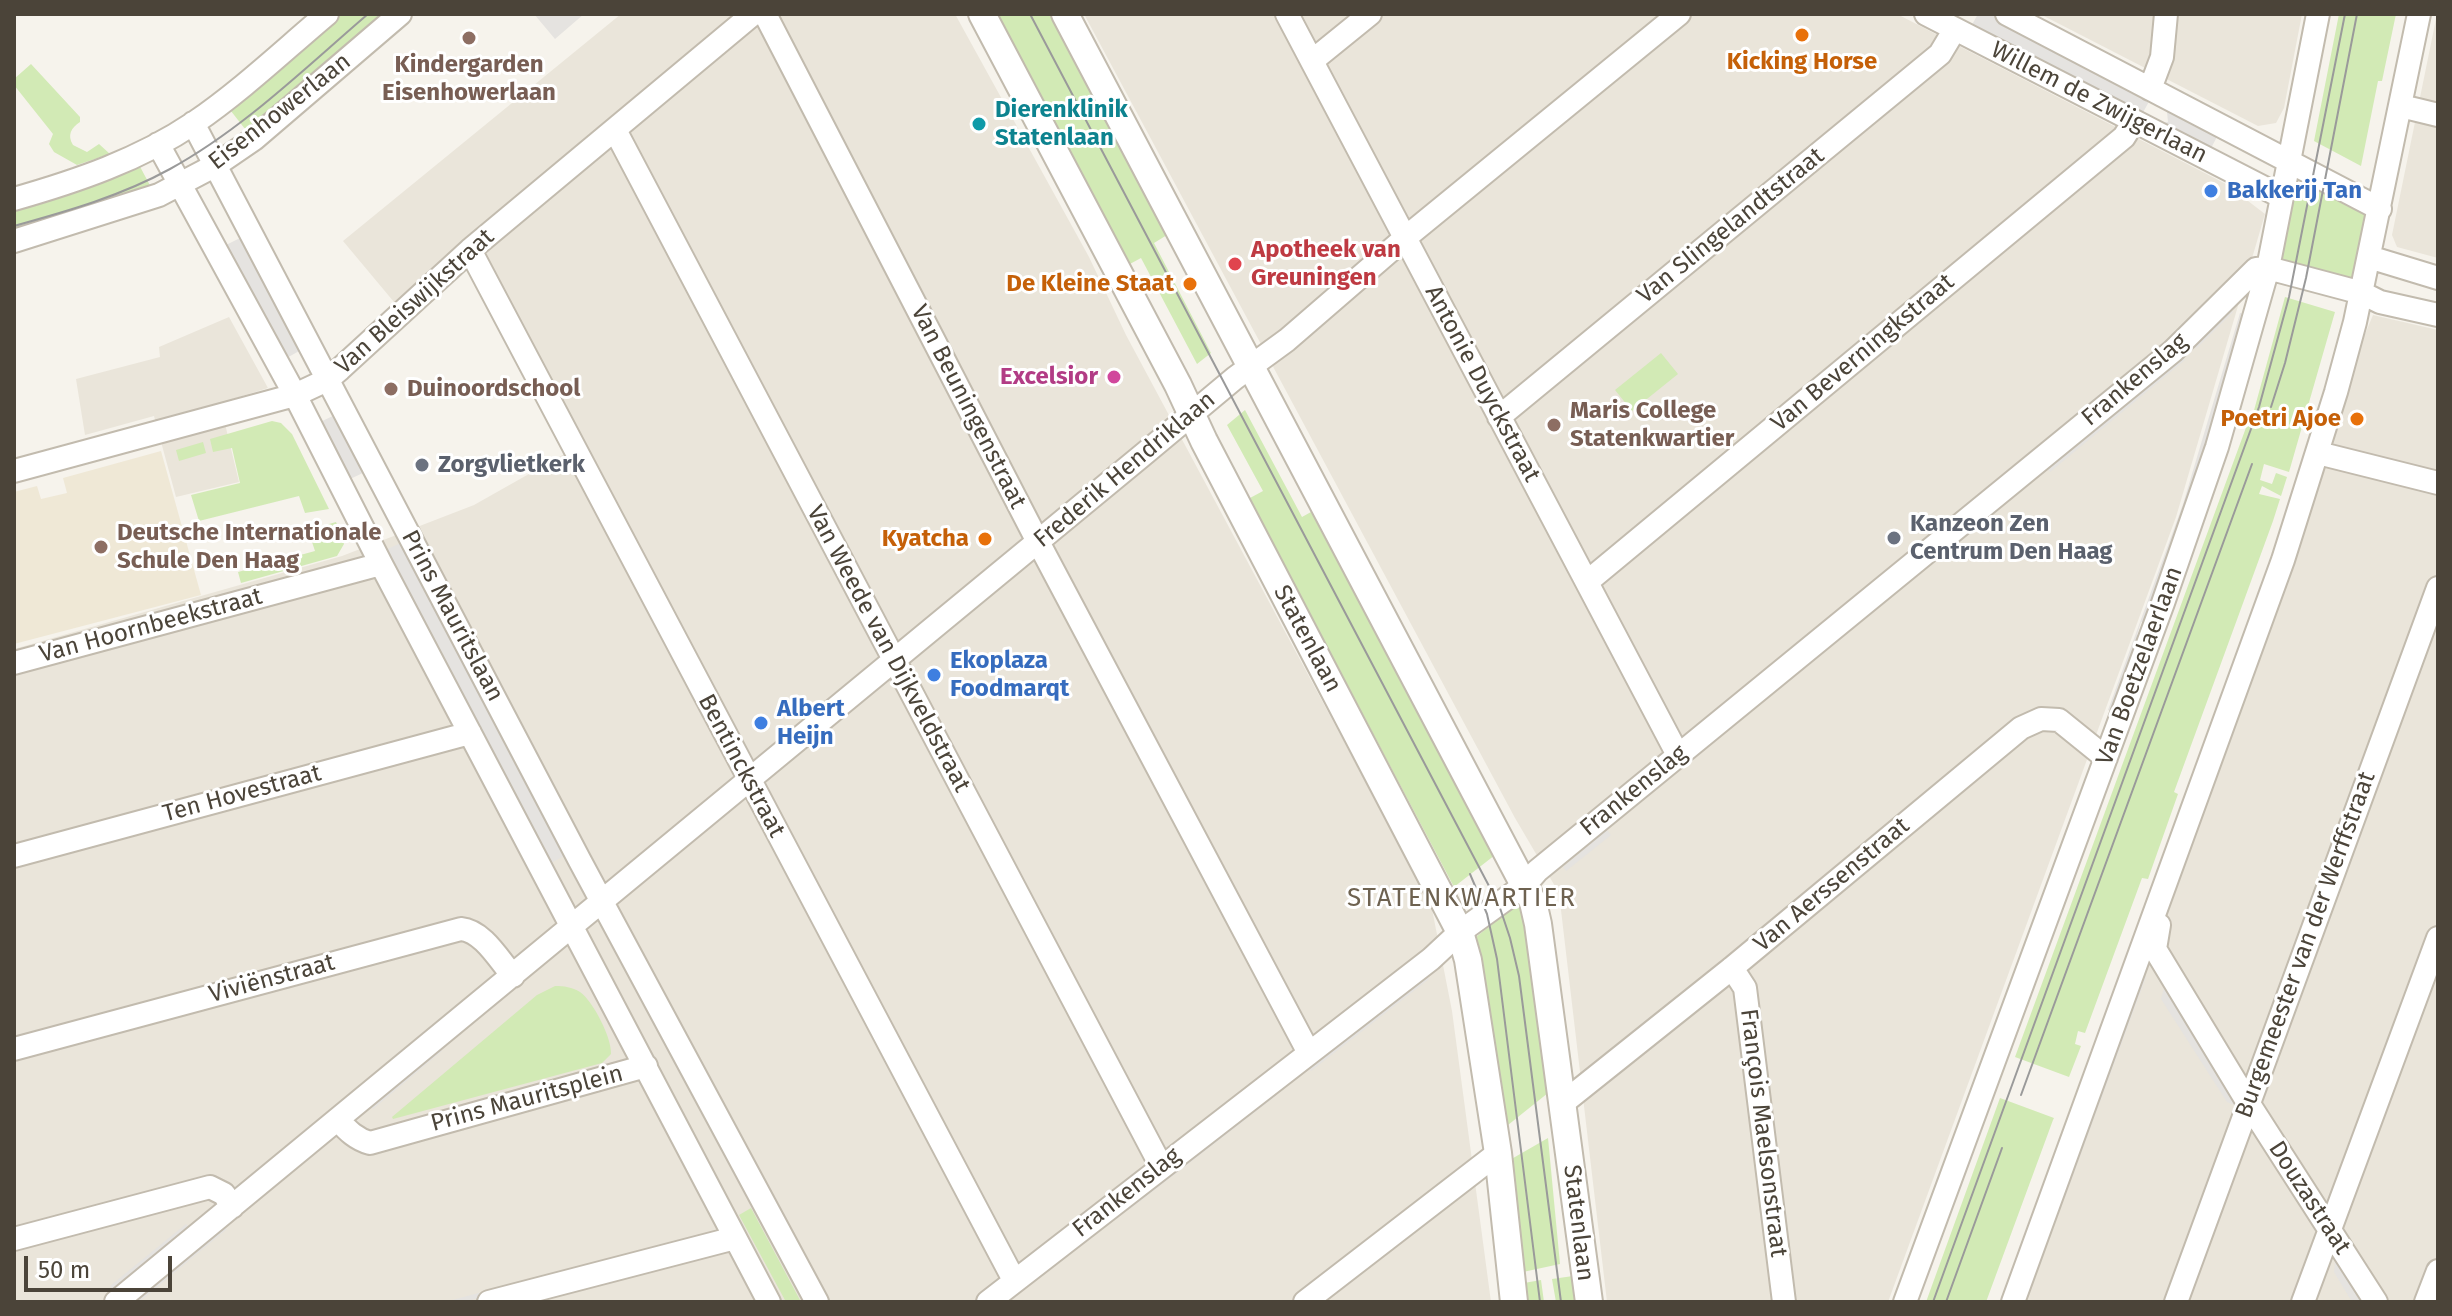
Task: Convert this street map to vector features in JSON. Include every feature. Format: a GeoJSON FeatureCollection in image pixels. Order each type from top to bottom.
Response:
{"type":"FeatureCollection","features":[{"type":"Feature","properties":{"kind":"street","name":"Eisenhowerlaan"},"geometry":{"type":"LineString","coordinates":[[14,199],[97,173],[158,144],[224,101],[327,14]]}},
{"type":"Feature","properties":{"kind":"street","name":"Eisenhowerlaan"},"geometry":{"type":"LineString","coordinates":[[14,241],[123,208],[180,185],[216,165],[254,139],[400,14]]}},
{"type":"Feature","properties":{"kind":"street","name":"Van Bleiswijkstraat"},"geometry":{"type":"LineString","coordinates":[[14,471],[295,395],[327,380],[470,250],[753,14]]}},
{"type":"Feature","properties":{"kind":"street","name":"Van Beuningenstraat"},"geometry":{"type":"LineString","coordinates":[[765,14],[1038,542],[1309,1053]]}},
{"type":"Feature","properties":{"kind":"street","name":"Statenlaan"},"geometry":{"type":"LineString","coordinates":[[982,14],[1460,932],[1474,998],[1498,1153],[1514,1302]]}},
{"type":"Feature","properties":{"kind":"street","name":"Statenlaan"},"geometry":{"type":"LineString","coordinates":[[1065,14],[1533,902],[1589,1302]]}},
{"type":"Feature","properties":{"kind":"street","name":"Antonie Duyckstraat"},"geometry":{"type":"LineString","coordinates":[[1287,14],[1678,755]]}},
{"type":"Feature","properties":{"kind":"street"},"geometry":{"type":"LineString","coordinates":[[1312,61],[1370,14]]}},
{"type":"Feature","properties":{"kind":"street","name":"Frederik Hendriklaan"},"geometry":{"type":"LineString","coordinates":[[571,925],[1192,413],[1287,340],[1405,238],[1679,14]]}},
{"type":"Feature","properties":{"kind":"street","name":"Willem de Zwijgerlaan"},"geometry":{"type":"LineString","coordinates":[[1926,14],[2282,197]]}},
{"type":"Feature","properties":{"kind":"street","name":"Willem de Zwijgerlaan"},"geometry":{"type":"LineString","coordinates":[[2007,14],[2380,209]]}},
{"type":"Feature","properties":{"kind":"street"},"geometry":{"type":"LineString","coordinates":[[2150,89],[2162,57],[2166,14]]}},
{"type":"Feature","properties":{"kind":"street","name":"Van Boetzelaerlaan"},"geometry":{"type":"LineString","coordinates":[[1905,1302],[2217,447],[2268,268],[2318,14]]}},
{"type":"Feature","properties":{"kind":"street"},"geometry":{"type":"LineString","coordinates":[[2013,1302],[2283,560],[2318,453],[2362,293],[2419,14]]}},
{"type":"Feature","properties":{"kind":"street","name":"Van Slingelandtstraat"},"geometry":{"type":"LineString","coordinates":[[1499,417],[1940,54],[1955,29]]}},
{"type":"Feature","properties":{"kind":"street"},"geometry":{"type":"LineString","coordinates":[[2401,106],[2438,115]]}},
{"type":"Feature","properties":{"kind":"street","name":"Van Beverningkstraat"},"geometry":{"type":"LineString","coordinates":[[1587,582],[2124,137],[2134,121]]}},
{"type":"Feature","properties":{"kind":"street","name":"Prins Mauritslaan"},"geometry":{"type":"LineString","coordinates":[[193,123],[601,900],[817,1302]]}},
{"type":"Feature","properties":{"kind":"street","name":"Van Weede van Dijkveldstraat"},"geometry":{"type":"LineString","coordinates":[[615,130],[1161,1166]]}},
{"type":"Feature","properties":{"kind":"street","name":"Willem de Zwijgerlaan"},"geometry":{"type":"LineString","coordinates":[[2229,170],[2246,139]]}},
{"type":"Feature","properties":{"kind":"street","name":"Prins Mauritslaan"},"geometry":{"type":"LineString","coordinates":[[158,144],[295,395],[571,925]]}},
{"type":"Feature","properties":{"kind":"street","name":"Bentinckstraat"},"geometry":{"type":"LineString","coordinates":[[470,250],[1014,1280]]}},
{"type":"Feature","properties":{"kind":"street"},"geometry":{"type":"LineString","coordinates":[[2369,257],[2431,277],[2416,309]]}},
{"type":"Feature","properties":{"kind":"street"},"geometry":{"type":"LineString","coordinates":[[2268,268],[2362,293],[2380,302],[2438,315]]}},
{"type":"Feature","properties":{"kind":"street","name":"Frankenslag"},"geometry":{"type":"LineString","coordinates":[[988,1302],[1431,959],[1460,932],[1525,885],[1537,871],[2173,351],[2256,269],[2268,268]]}},
{"type":"Feature","properties":{"kind":"street"},"geometry":{"type":"LineString","coordinates":[[2318,453],[2438,483]]}},
{"type":"Feature","properties":{"kind":"street","name":"Van Hoornbeekstraat"},"geometry":{"type":"LineString","coordinates":[[14,663],[381,564]]}},
{"type":"Feature","properties":{"kind":"street","name":"Burgemeester van der Werffstraat"},"geometry":{"type":"LineString","coordinates":[[2176,1302],[2247,1101],[2433,616],[2438,588]]}},
{"type":"Feature","properties":{"kind":"street","name":"Van Aerssenstraat"},"geometry":{"type":"LineString","coordinates":[[1563,1103],[1732,968],[2021,728],[2041,719],[2059,720],[2106,758]]}},
{"type":"Feature","properties":{"kind":"street","name":"Ten Hovestraat"},"geometry":{"type":"LineString","coordinates":[[14,856],[470,733]]}},
{"type":"Feature","properties":{"kind":"street","name":"Douzastraat"},"geometry":{"type":"LineString","coordinates":[[2167,880],[2155,949],[2247,1101],[2376,1302]]}},
{"type":"Feature","properties":{"kind":"street"},"geometry":{"type":"LineString","coordinates":[[116,1302],[571,925]]}},
{"type":"Feature","properties":{"kind":"street","name":"Prins Mauritsplein"},"geometry":{"type":"LineString","coordinates":[[338,1120],[361,1140],[370,1143],[646,1066],[571,925]]}},
{"type":"Feature","properties":{"kind":"street","name":"Viviënstraat"},"geometry":{"type":"LineString","coordinates":[[14,1049],[461,929],[471,930],[480,937],[513,976]]}},
{"type":"Feature","properties":{"kind":"street"},"geometry":{"type":"LineString","coordinates":[[2303,1302],[2438,938]]}},
{"type":"Feature","properties":{"kind":"street","name":"François Maelsonstraat"},"geometry":{"type":"LineString","coordinates":[[1732,968],[1745,988],[1784,1302]]}},
{"type":"Feature","properties":{"kind":"street"},"geometry":{"type":"LineString","coordinates":[[646,1066],[769,1302]]}},
{"type":"Feature","properties":{"kind":"street"},"geometry":{"type":"LineString","coordinates":[[1305,1302],[1498,1153]]}},
{"type":"Feature","properties":{"kind":"street"},"geometry":{"type":"LineString","coordinates":[[14,1239],[210,1187],[224,1194],[232,1207]]}},
{"type":"Feature","properties":{"kind":"street"},"geometry":{"type":"LineString","coordinates":[[489,1302],[735,1238]]}},
{"type":"Feature","properties":{"kind":"street"},"geometry":{"type":"LineString","coordinates":[[2426,1302],[2438,1271]]}},
{"type":"Feature","properties":{"kind":"shaded area"},"geometry":{"type":"Polygon","coordinates":[[[534,14],[584,14],[555,39],[534,14]]]}},
{"type":"Feature","properties":{"kind":"shaded area"},"geometry":{"type":"Polygon","coordinates":[[[621,14],[955,14],[1089,257],[1126,335],[1431,904],[1452,1011],[1491,1302],[14,1302],[14,649],[342,556],[474,505],[582,444],[473,237],[399,308],[343,241],[621,14]]]}},
{"type":"Feature","properties":{"kind":"shaded area"},"geometry":{"type":"Polygon","coordinates":[[[1084,14],[1897,14],[2226,184],[2265,214],[2176,517],[1888,1302],[1607,1302],[1559,893],[1515,818],[1084,14]]]}},
{"type":"Feature","properties":{"kind":"shaded area"},"geometry":{"type":"Polygon","coordinates":[[[1978,14],[1994,14],[2152,96],[2140,118],[1969,30],[1978,14]]]}},
{"type":"Feature","properties":{"kind":"shaded area"},"geometry":{"type":"Polygon","coordinates":[[[2040,14],[2302,14],[2284,108],[2276,123],[2258,126],[2040,14]]]}},
{"type":"Feature","properties":{"kind":"shaded area"},"geometry":{"type":"Polygon","coordinates":[[[2437,14],[2438,258],[2397,247],[2392,235],[2437,14]]]}},
{"type":"Feature","properties":{"kind":"shaded area"},"geometry":{"type":"Polygon","coordinates":[[[2181,110],[2220,131],[2208,154],[2171,134],[2173,128],[2163,123],[2168,122],[2167,112],[2181,110]]]}},
{"type":"Feature","properties":{"kind":"shaded area"},"geometry":{"type":"Polygon","coordinates":[[[242,237],[301,350],[283,360],[224,246],[242,237]]]}},
{"type":"Feature","properties":{"kind":"shaded area"},"geometry":{"type":"Polygon","coordinates":[[[2213,294],[2217,298],[2193,322],[1707,723],[1704,719],[2167,339],[2213,294]]]}},
{"type":"Feature","properties":{"kind":"shaded area"},"geometry":{"type":"Polygon","coordinates":[[[2229,308],[2233,312],[2183,358],[2185,360],[2050,472],[2047,468],[2229,308]]]}},
{"type":"Feature","properties":{"kind":"shaded area"},"geometry":{"type":"Polygon","coordinates":[[[2240,313],[2245,314],[2188,506],[2145,623],[2141,622],[2137,635],[2140,637],[2112,712],[2108,710],[2183,504],[2240,313]]]}},
{"type":"Feature","properties":{"kind":"shaded area"},"geometry":{"type":"Polygon","coordinates":[[[2373,315],[2438,330],[2438,1302],[2020,1302],[2307,519],[2360,346],[2373,315]]]}},
{"type":"Feature","properties":{"kind":"shaded area"},"geometry":{"type":"Polygon","coordinates":[[[229,317],[268,388],[220,403],[239,482],[176,497],[154,416],[85,435],[76,379],[160,357],[159,347],[229,317]]]}},
{"type":"Feature","properties":{"kind":"shaded area"},"geometry":{"type":"Polygon","coordinates":[[[337,414],[367,471],[346,481],[316,424],[337,414]]]}},
{"type":"Feature","properties":{"kind":"shaded area","name":"Deutsche Internationale Schule Den Haag"},"geometry":{"type":"Polygon","coordinates":[[[161,451],[201,595],[14,644],[14,492],[37,486],[41,499],[67,493],[63,478],[161,451]]]}},
{"type":"Feature","properties":{"kind":"shaded area"},"geometry":{"type":"Polygon","coordinates":[[[403,542],[568,854],[549,864],[383,551],[403,542]]]}},
{"type":"Feature","properties":{"kind":"shaded area"},"geometry":{"type":"Polygon","coordinates":[[[1607,830],[1611,835],[1566,871],[1563,867],[1607,830]]]}},
{"type":"Feature","properties":{"kind":"shaded area"},"geometry":{"type":"Polygon","coordinates":[[[1425,975],[1429,979],[1311,1071],[1307,1067],[1425,975]]]}},
{"type":"Feature","properties":{"kind":"shaded area"},"geometry":{"type":"Polygon","coordinates":[[[2141,975],[2146,977],[2065,1197],[2060,1195],[2141,975]]]}},
{"type":"Feature","properties":{"kind":"shaded area"},"geometry":{"type":"Polygon","coordinates":[[[2165,984],[2237,1095],[2234,1105],[2227,1102],[2161,999],[2165,984]]]}},
{"type":"Feature","properties":{"kind":"shaded area"},"geometry":{"type":"Polygon","coordinates":[[[439,1047],[442,1051],[373,1109],[369,1105],[439,1047]]]}},
{"type":"Feature","properties":{"kind":"shaded area"},"geometry":{"type":"Polygon","coordinates":[[[1275,1092],[1277,1095],[1130,1209],[1127,1205],[1275,1092]]]}},
{"type":"Feature","properties":{"kind":"shaded area"},"geometry":{"type":"Polygon","coordinates":[[[186,1224],[190,1228],[113,1290],[110,1286],[186,1224]]]}},
{"type":"Feature","properties":{"kind":"shaded area"},"geometry":{"type":"Polygon","coordinates":[[[223,1225],[227,1229],[139,1302],[132,1302],[223,1225]]]}},
{"type":"Feature","properties":{"kind":"shaded area"},"geometry":{"type":"Polygon","coordinates":[[[696,1235],[697,1240],[464,1302],[445,1302],[696,1235]]]}},
{"type":"Feature","properties":{"kind":"shaded area"},"geometry":{"type":"Polygon","coordinates":[[[2336,1253],[2367,1302],[2352,1302],[2334,1272],[2336,1253]]]}},
{"type":"Feature","properties":{"kind":"green space"},"geometry":{"type":"Polygon","coordinates":[[[334,14],[389,14],[249,134],[227,106],[334,14]]]}},
{"type":"Feature","properties":{"kind":"green space"},"geometry":{"type":"Polygon","coordinates":[[[997,14],[1051,14],[1167,235],[1154,243],[1211,353],[1197,364],[1141,258],[1128,265],[997,14]]]}},
{"type":"Feature","properties":{"kind":"green space"},"geometry":{"type":"Polygon","coordinates":[[[2339,14],[2396,14],[2382,81],[2378,81],[2361,166],[2314,141],[2339,14]]]}},
{"type":"Feature","properties":{"kind":"green space"},"geometry":{"type":"Polygon","coordinates":[[[31,64],[80,117],[80,122],[71,132],[73,145],[87,152],[99,144],[110,154],[77,165],[54,152],[49,144],[53,134],[14,85],[14,79],[31,64]]]}},
{"type":"Feature","properties":{"kind":"green space"},"geometry":{"type":"Polygon","coordinates":[[[137,161],[153,191],[14,236],[14,206],[137,161]]]}},
{"type":"Feature","properties":{"kind":"green space"},"geometry":{"type":"Polygon","coordinates":[[[2310,182],[2367,211],[2354,277],[2350,279],[2282,262],[2278,256],[2295,186],[2310,182]]]}},
{"type":"Feature","properties":{"kind":"green space"},"geometry":{"type":"Polygon","coordinates":[[[2285,297],[2335,312],[2289,472],[2264,464],[2260,480],[2272,484],[2276,473],[2287,477],[2281,496],[2262,486],[2259,494],[2280,499],[2273,521],[2174,792],[2178,794],[2148,879],[2142,878],[2085,1033],[2078,1031],[2075,1044],[2081,1046],[2069,1077],[2015,1057],[2253,414],[2285,297]]]}},
{"type":"Feature","properties":{"kind":"green space"},"geometry":{"type":"Polygon","coordinates":[[[1661,353],[1678,374],[1632,411],[1615,390],[1661,353]]]}},
{"type":"Feature","properties":{"kind":"green space"},"geometry":{"type":"Polygon","coordinates":[[[1245,410],[1302,517],[1311,512],[1495,855],[1454,887],[1255,510],[1250,498],[1263,491],[1227,425],[1245,410]]]}},
{"type":"Feature","properties":{"kind":"green space"},"geometry":{"type":"Polygon","coordinates":[[[272,421],[281,423],[292,434],[329,509],[305,513],[299,496],[199,521],[191,495],[240,483],[232,448],[213,452],[210,439],[272,421]]]}},
{"type":"Feature","properties":{"kind":"green space"},"geometry":{"type":"Polygon","coordinates":[[[203,442],[206,453],[179,461],[176,450],[203,442]]]}},
{"type":"Feature","properties":{"kind":"green space"},"geometry":{"type":"Polygon","coordinates":[[[336,522],[344,544],[337,556],[241,583],[238,572],[315,551],[308,530],[336,522]]]}},
{"type":"Feature","properties":{"kind":"green space"},"geometry":{"type":"Polygon","coordinates":[[[1518,904],[1523,906],[1531,951],[1548,1093],[1503,1129],[1485,976],[1477,977],[1472,940],[1518,904]]]}},
{"type":"Feature","properties":{"kind":"green space"},"geometry":{"type":"Polygon","coordinates":[[[555,986],[580,992],[596,1011],[611,1054],[602,1063],[393,1119],[537,995],[555,986]]]}},
{"type":"Feature","properties":{"kind":"green space"},"geometry":{"type":"Polygon","coordinates":[[[2000,1098],[2054,1118],[1986,1302],[1926,1302],[2000,1098]]]}},
{"type":"Feature","properties":{"kind":"green space"},"geometry":{"type":"Polygon","coordinates":[[[1548,1138],[1560,1264],[1523,1272],[1508,1161],[1548,1138]]]}},
{"type":"Feature","properties":{"kind":"green space"},"geometry":{"type":"Polygon","coordinates":[[[751,1208],[801,1302],[786,1302],[739,1215],[751,1208]]]}},
{"type":"Feature","properties":{"kind":"green space"},"geometry":{"type":"Polygon","coordinates":[[[1573,1276],[1576,1302],[1556,1302],[1552,1279],[1573,1276]]]}},
{"type":"Feature","properties":{"kind":"green space"},"geometry":{"type":"Polygon","coordinates":[[[1541,1280],[1544,1302],[1526,1302],[1524,1283],[1541,1280]]]}},
{"type":"Feature","properties":{"kind":"tram line"},"geometry":{"type":"LineString","coordinates":[[14,226],[113,195],[151,179],[197,153],[273,97],[368,14]]}},
{"type":"Feature","properties":{"kind":"tram line"},"geometry":{"type":"LineString","coordinates":[[1030,14],[1499,905],[1519,976],[1561,1302]]}},
{"type":"Feature","properties":{"kind":"tram line"},"geometry":{"type":"LineString","coordinates":[[1933,1302],[2259,407],[2289,297],[2345,14]]}},
{"type":"Feature","properties":{"kind":"tram line"},"geometry":{"type":"LineString","coordinates":[[2271,407],[2306,278],[2357,14]]}},
{"type":"Feature","properties":{"kind":"tram line"},"geometry":{"type":"LineString","coordinates":[[2021,1095],[2252,464]]}},
{"type":"Feature","properties":{"kind":"tram line"},"geometry":{"type":"LineString","coordinates":[[1470,874],[1487,914],[1497,959],[1540,1302]]}},
{"type":"Feature","properties":{"kind":"tram line"},"geometry":{"type":"LineString","coordinates":[[1946,1302],[2002,1148]]}},
{"type":"Feature","properties":{"kind":"place","name":"Kicking Horse"},"geometry":{"type":"Point","coordinates":[1802,35]}},
{"type":"Feature","properties":{"kind":"place","name":"Kindergarden Eisenhowerlaan"},"geometry":{"type":"Point","coordinates":[469,38]}},
{"type":"Feature","properties":{"kind":"place","name":"Dierenklinik Statenlaan"},"geometry":{"type":"Point","coordinates":[979,124]}},
{"type":"Feature","properties":{"kind":"place","name":"Bakkerij Tan"},"geometry":{"type":"Point","coordinates":[2211,191]}},
{"type":"Feature","properties":{"kind":"place","name":"Apotheek van Greuningen"},"geometry":{"type":"Point","coordinates":[1235,264]}},
{"type":"Feature","properties":{"kind":"place","name":"De Kleine Staat"},"geometry":{"type":"Point","coordinates":[1190,284]}},
{"type":"Feature","properties":{"kind":"place","name":"Excelsior"},"geometry":{"type":"Point","coordinates":[1114,377]}},
{"type":"Feature","properties":{"kind":"place","name":"Duinoordschool"},"geometry":{"type":"Point","coordinates":[391,389]}},
{"type":"Feature","properties":{"kind":"place","name":"Poetri Ajoe"},"geometry":{"type":"Point","coordinates":[2357,419]}},
{"type":"Feature","properties":{"kind":"place","name":"Maris College Statenkwartier"},"geometry":{"type":"Point","coordinates":[1554,425]}},
{"type":"Feature","properties":{"kind":"place","name":"Zorgvlietkerk"},"geometry":{"type":"Point","coordinates":[422,465]}},
{"type":"Feature","properties":{"kind":"place","name":"Kanzeon Zen Centrum Den Haag"},"geometry":{"type":"Point","coordinates":[1894,538]}},
{"type":"Feature","properties":{"kind":"place","name":"Kyatcha"},"geometry":{"type":"Point","coordinates":[985,539]}},
{"type":"Feature","properties":{"kind":"place","name":"Deutsche Internationale Schule Den Haag"},"geometry":{"type":"Point","coordinates":[101,547]}},
{"type":"Feature","properties":{"kind":"place","name":"Ekoplaza Foodmarqt"},"geometry":{"type":"Point","coordinates":[934,675]}},
{"type":"Feature","properties":{"kind":"place","name":"Albert Heijn"},"geometry":{"type":"Point","coordinates":[761,723]}},
{"type":"Feature","properties":{"kind":"district","name":"STATENKWARTIER"},"geometry":{"type":"Point","coordinates":[1462,899]}}]}
